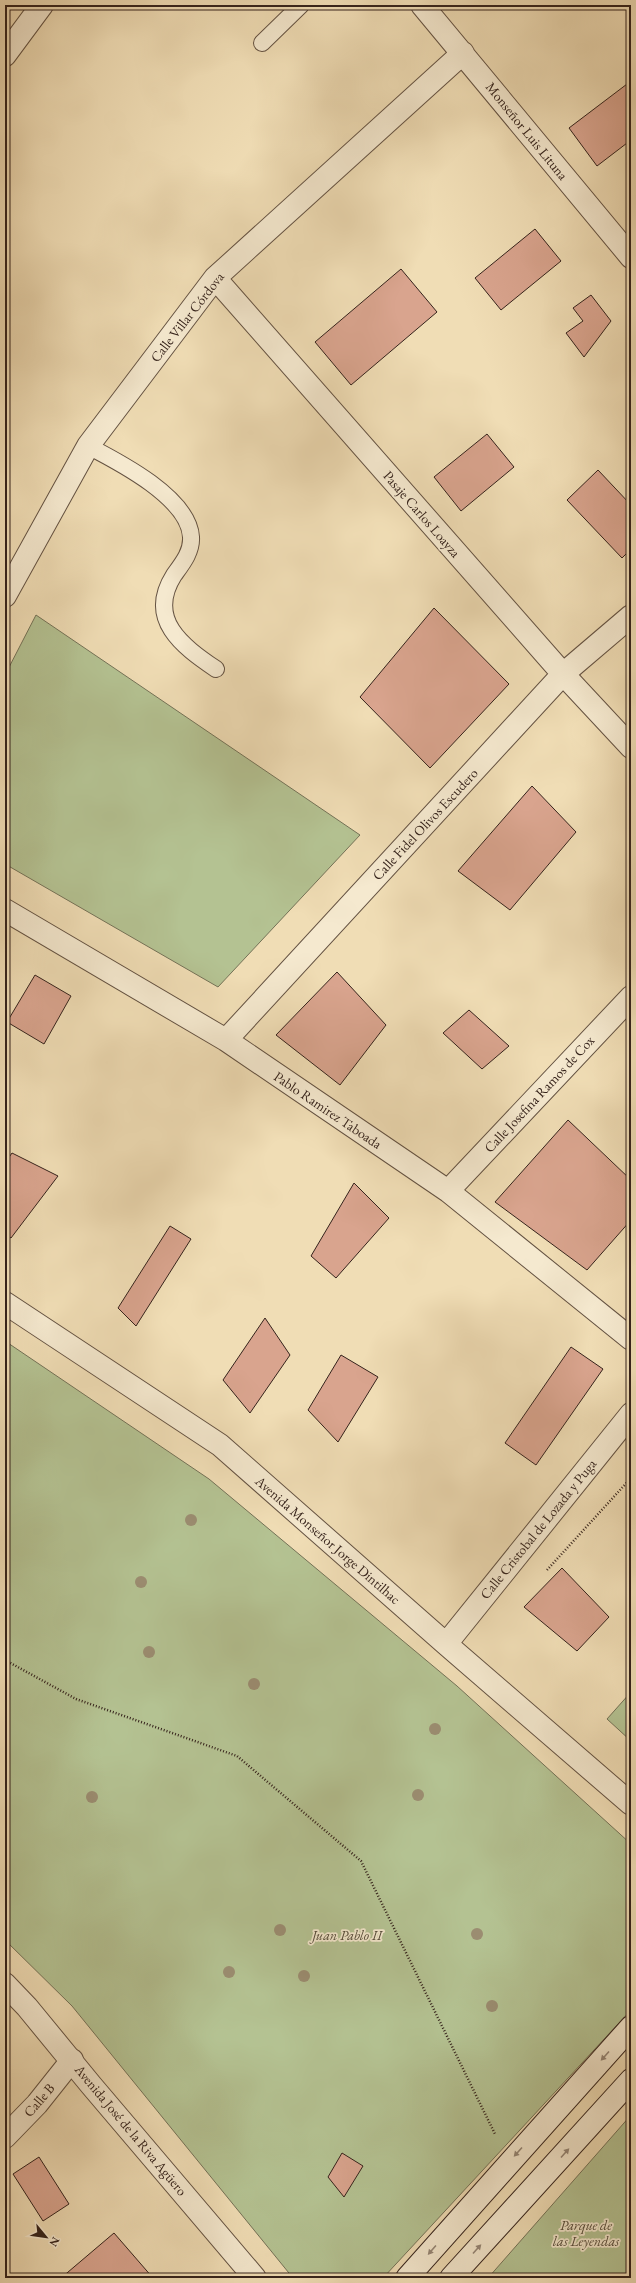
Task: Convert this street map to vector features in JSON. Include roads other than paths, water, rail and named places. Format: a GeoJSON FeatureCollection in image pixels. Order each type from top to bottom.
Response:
{"type":"FeatureCollection","features":[{"type":"Feature","properties":{"kind":"street"},"geometry":{"type":"LineString","coordinates":[[5,55],[42,5]]}},
{"type":"Feature","properties":{"kind":"street","name":"Monseñor Luis Lituna"},"geometry":{"type":"LineString","coordinates":[[422,5],[631,257]]}},
{"type":"Feature","properties":{"kind":"street","name":"Calle Villar Córdova"},"geometry":{"type":"LineString","coordinates":[[5,595],[88,446],[215,278],[463,53]]}},
{"type":"Feature","properties":{"kind":"street","name":"Pasaje Carlos Loayza"},"geometry":{"type":"LineString","coordinates":[[215,278],[563,674],[631,747]]}},
{"type":"Feature","properties":{"kind":"street","name":"Calle Fidel Olivos Escudero"},"geometry":{"type":"LineString","coordinates":[[226,1040],[563,674],[631,616]]}},
{"type":"Feature","properties":{"kind":"street","name":"Pablo Ramirez Taboada"},"geometry":{"type":"LineString","coordinates":[[5,910],[226,1040],[448,1191],[631,1340]]}},
{"type":"Feature","properties":{"kind":"street","name":"Calle Josefina Ramos de Cox"},"geometry":{"type":"LineString","coordinates":[[448,1191],[631,997]]}},
{"type":"Feature","properties":{"kind":"street","name":"Avenida Monseñor Jorge Dintilhac"},"geometry":{"type":"LineString","coordinates":[[5,1303],[220,1445],[446,1644],[631,1804]]}},
{"type":"Feature","properties":{"kind":"street","name":"Calle Cristobal de Lozada y Puga"},"geometry":{"type":"LineString","coordinates":[[446,1644],[631,1414]]}},
{"type":"Feature","properties":{"kind":"street","name":"Avenida José de la Riva Agüero"},"geometry":{"type":"LineString","coordinates":[[5,1984],[72,2060],[91,2085],[255,2278]]}},
{"type":"Feature","properties":{"kind":"street"},"geometry":{"type":"LineString","coordinates":[[407,2278],[631,2027]]}},
{"type":"Feature","properties":{"kind":"street","name":"Calle B"},"geometry":{"type":"LineString","coordinates":[[5,2137],[37,2104],[72,2060]]}},
{"type":"Feature","properties":{"kind":"street"},"geometry":{"type":"LineString","coordinates":[[451,2278],[631,2080]]}},
{"type":"Feature","properties":{"kind":"lane"},"geometry":{"type":"LineString","coordinates":[[262,43],[301,5]]}},
{"type":"Feature","properties":{"kind":"lane"},"geometry":{"type":"LineString","coordinates":[[88,446],[123,464],[166,494],[187,522],[191,537],[189,553],[171,580],[164,598],[166,618],[174,636],[216,669]]}},
{"type":"Feature","properties":{"kind":"park label","name":"Juan Pablo II"},"geometry":{"type":"Point","coordinates":[347,1935]}},
{"type":"Feature","properties":{"kind":"park label","name":"Parque de las Leyendas"},"geometry":{"type":"Point","coordinates":[586,2234]}}]}
